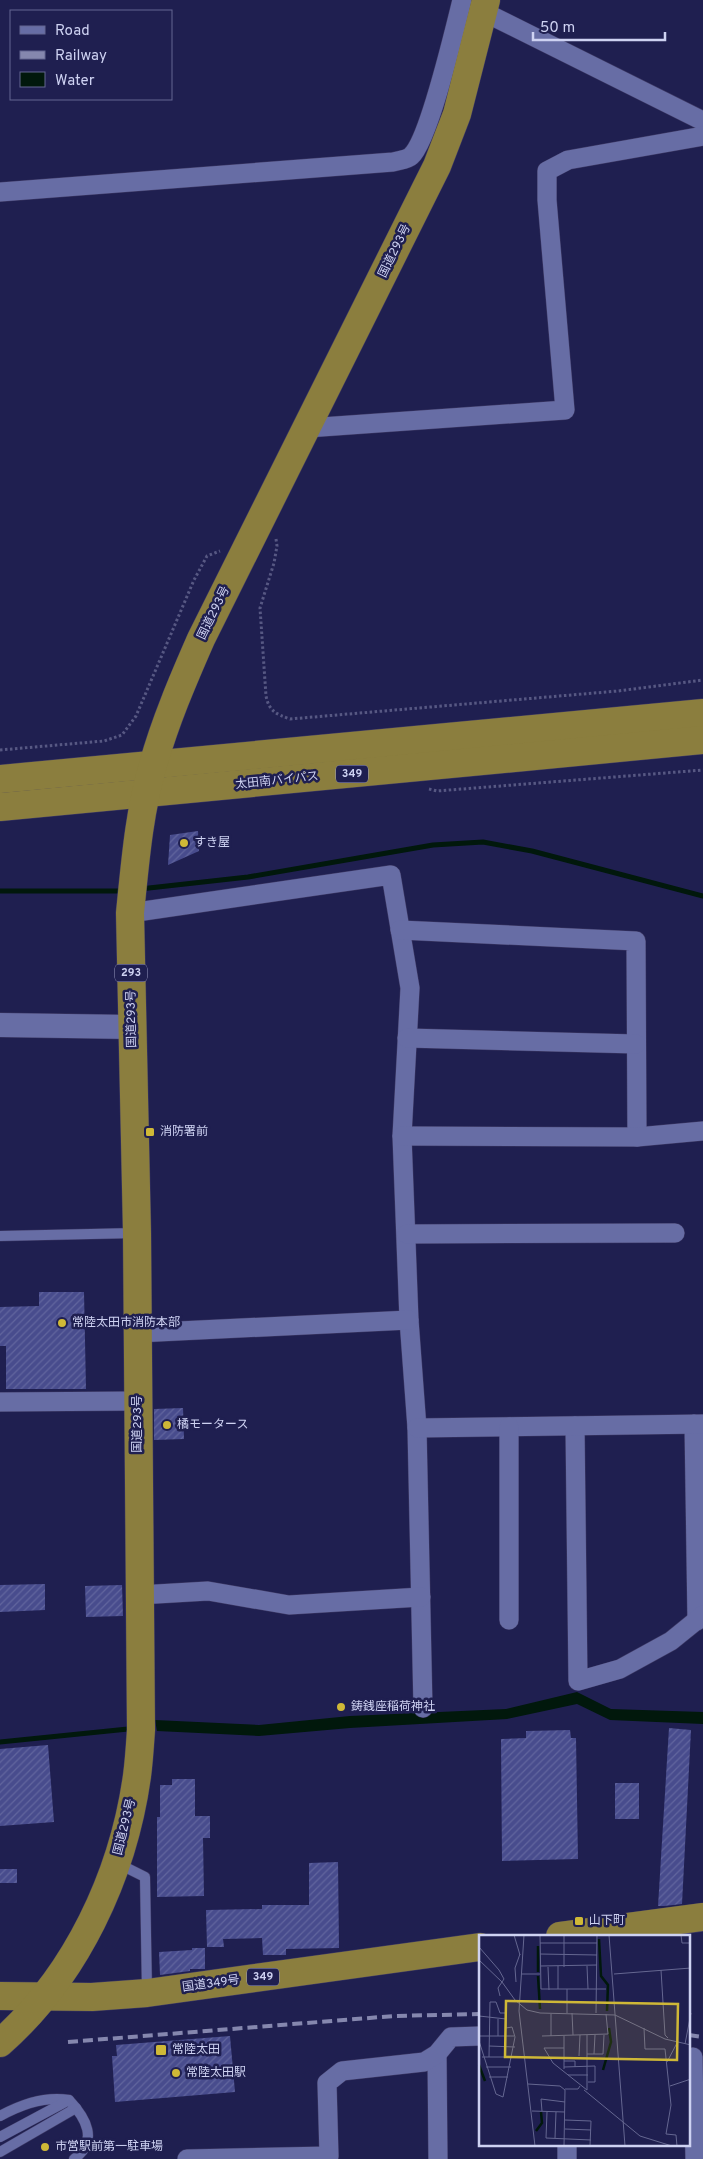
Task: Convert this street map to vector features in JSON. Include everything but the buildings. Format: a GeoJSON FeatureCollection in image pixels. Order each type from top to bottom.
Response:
{"type":"FeatureCollection","features":[{"type":"Feature","properties":{"kind":"highway","name":"国道293号"},"geometry":{"type":"LineString","coordinates":[[0,2043],[19,2026],[44,1998],[82,1940],[116,1862],[129,1817],[137,1776],[141,1730],[138,1333],[130,913],[135,863],[146,794],[153,765],[180,688],[245,552],[437,166],[457,114],[477,4]]}},
{"type":"Feature","properties":{"kind":"highway","name":"349"},"geometry":{"type":"LineString","coordinates":[[0,779],[703,713]]}},
{"type":"Feature","properties":{"kind":"highway","name":"太田南バイパス"},"geometry":{"type":"LineString","coordinates":[[0,807],[703,740]]}},
{"type":"Feature","properties":{"kind":"highway"},"geometry":{"type":"LineString","coordinates":[[568,1935],[703,1917]]}},
{"type":"Feature","properties":{"kind":"highway","name":"国道349号"},"geometry":{"type":"LineString","coordinates":[[0,1996],[44,1998],[147,1993],[479,1947]]}},
{"type":"Feature","properties":{"kind":"street"},"geometry":{"type":"LineString","coordinates":[[0,192],[393,162],[410,157],[420,145],[445,66],[477,4],[703,121]]}},
{"type":"Feature","properties":{"kind":"street"},"geometry":{"type":"LineString","coordinates":[[307,428],[565,410],[547,200],[547,171],[568,160],[703,136]]}},
{"type":"Feature","properties":{"kind":"street"},"geometry":{"type":"LineString","coordinates":[[130,913],[391,874],[410,988],[402,1136],[409,1320],[417,1428],[423,1708]]}},
{"type":"Feature","properties":{"kind":"street"},"geometry":{"type":"LineString","coordinates":[[400,930],[636,941],[637,1137]]}},
{"type":"Feature","properties":{"kind":"street"},"geometry":{"type":"LineString","coordinates":[[0,1025],[132,1027]]}},
{"type":"Feature","properties":{"kind":"street"},"geometry":{"type":"LineString","coordinates":[[407,1038],[636,1044]]}},
{"type":"Feature","properties":{"kind":"street"},"geometry":{"type":"LineString","coordinates":[[402,1136],[637,1137],[703,1131]]}},
{"type":"Feature","properties":{"kind":"street"},"geometry":{"type":"LineString","coordinates":[[407,1234],[675,1233]]}},
{"type":"Feature","properties":{"kind":"street"},"geometry":{"type":"LineString","coordinates":[[138,1333],[409,1320]]}},
{"type":"Feature","properties":{"kind":"street"},"geometry":{"type":"LineString","coordinates":[[0,1402],[138,1401]]}},
{"type":"Feature","properties":{"kind":"street"},"geometry":{"type":"LineString","coordinates":[[417,1428],[698,1424],[700,1618],[671,1641],[620,1669],[578,1681],[575,1426]]}},
{"type":"Feature","properties":{"kind":"street"},"geometry":{"type":"LineString","coordinates":[[509,1427],[509,1620]]}},
{"type":"Feature","properties":{"kind":"street"},"geometry":{"type":"LineString","coordinates":[[139,1595],[208,1591],[289,1604],[421,1597]]}},
{"type":"Feature","properties":{"kind":"street"},"geometry":{"type":"LineString","coordinates":[[187,2159],[329,2158],[327,2084],[342,2071],[424,2062],[437,2054],[451,2037],[479,2036]]}},
{"type":"Feature","properties":{"kind":"street"},"geometry":{"type":"LineString","coordinates":[[437,2054],[438,2159]]}},
{"type":"Feature","properties":{"kind":"street"},"geometry":{"type":"LineString","coordinates":[[695,2057],[695,2159]]}},
{"type":"Feature","properties":{"kind":"street"},"geometry":{"type":"LineString","coordinates":[[567,2146],[567,2159]]}},
{"type":"Feature","properties":{"kind":"lane"},"geometry":{"type":"LineString","coordinates":[[0,1236],[137,1233]]}},
{"type":"Feature","properties":{"kind":"lane"},"geometry":{"type":"LineString","coordinates":[[116,1862],[145,1878],[147,1993]]}},
{"type":"Feature","properties":{"kind":"lane"},"geometry":{"type":"LineString","coordinates":[[0,2116],[25,2105],[44,2100],[58,2098],[73,2104],[88,2132],[88,2144],[74,2159]]}},
{"type":"Feature","properties":{"kind":"lane"},"geometry":{"type":"LineString","coordinates":[[0,2137],[73,2104]]}},
{"type":"Feature","properties":{"kind":"lane"},"geometry":{"type":"LineString","coordinates":[[0,2152],[73,2104]]}},
{"type":"Feature","properties":{"kind":"path"},"geometry":{"type":"LineString","coordinates":[[263,517],[272,523],[277,546],[274,563],[260,608],[268,708],[278,715],[290,719],[618,691],[703,680]]}},
{"type":"Feature","properties":{"kind":"path"},"geometry":{"type":"LineString","coordinates":[[0,750],[104,741],[122,735],[136,716],[194,580],[207,556],[223,550],[245,552]]}},
{"type":"Feature","properties":{"kind":"path"},"geometry":{"type":"LineString","coordinates":[[420,767],[424,788],[437,791],[703,770]]}},
{"type":"Feature","properties":{"kind":"water"},"geometry":{"type":"Polygon","coordinates":[[[577,1692],[611,1709],[703,1712],[703,1724],[610,1720],[577,1704],[507,1719],[350,1728],[259,1736],[157,1731],[155,1720],[259,1725],[350,1716],[506,1709],[577,1692]]]}},
{"type":"Feature","properties":{"kind":"waterway"},"geometry":{"type":"LineString","coordinates":[[140,889],[248,877],[433,845],[483,842],[532,851],[703,896]]}},
{"type":"Feature","properties":{"kind":"waterway"},"geometry":{"type":"LineString","coordinates":[[0,891],[124,891]]}},
{"type":"Feature","properties":{"kind":"waterway"},"geometry":{"type":"LineString","coordinates":[[0,1742],[128,1729]]}},
{"type":"Feature","properties":{"kind":"railway"},"geometry":{"type":"LineString","coordinates":[[68,2042],[394,2016],[479,2014]]}},
{"type":"Feature","properties":{"kind":"railway"},"geometry":{"type":"LineString","coordinates":[[690,2035],[703,2037]]}},
{"type":"Feature","properties":{"kind":"place","name":"すき屋"},"geometry":{"type":"Point","coordinates":[184,843]}},
{"type":"Feature","properties":{"kind":"place","name":"消防署前"},"geometry":{"type":"Point","coordinates":[150,1132]}},
{"type":"Feature","properties":{"kind":"place","name":"常陸太田市消防本部"},"geometry":{"type":"Point","coordinates":[62,1323]}},
{"type":"Feature","properties":{"kind":"place","name":"橘モータース"},"geometry":{"type":"Point","coordinates":[167,1425]}},
{"type":"Feature","properties":{"kind":"place","name":"鋳銭座稲荷神社"},"geometry":{"type":"Point","coordinates":[341,1707]}},
{"type":"Feature","properties":{"kind":"place","name":"山下町"},"geometry":{"type":"Point","coordinates":[579,1921]}},
{"type":"Feature","properties":{"kind":"place","name":"常陸太田"},"geometry":{"type":"Point","coordinates":[161,2050]}},
{"type":"Feature","properties":{"kind":"place","name":"常陸太田駅"},"geometry":{"type":"Point","coordinates":[176,2073]}},
{"type":"Feature","properties":{"kind":"place","name":"市営駅前第一駐車場"},"geometry":{"type":"Point","coordinates":[45,2147]}}]}
